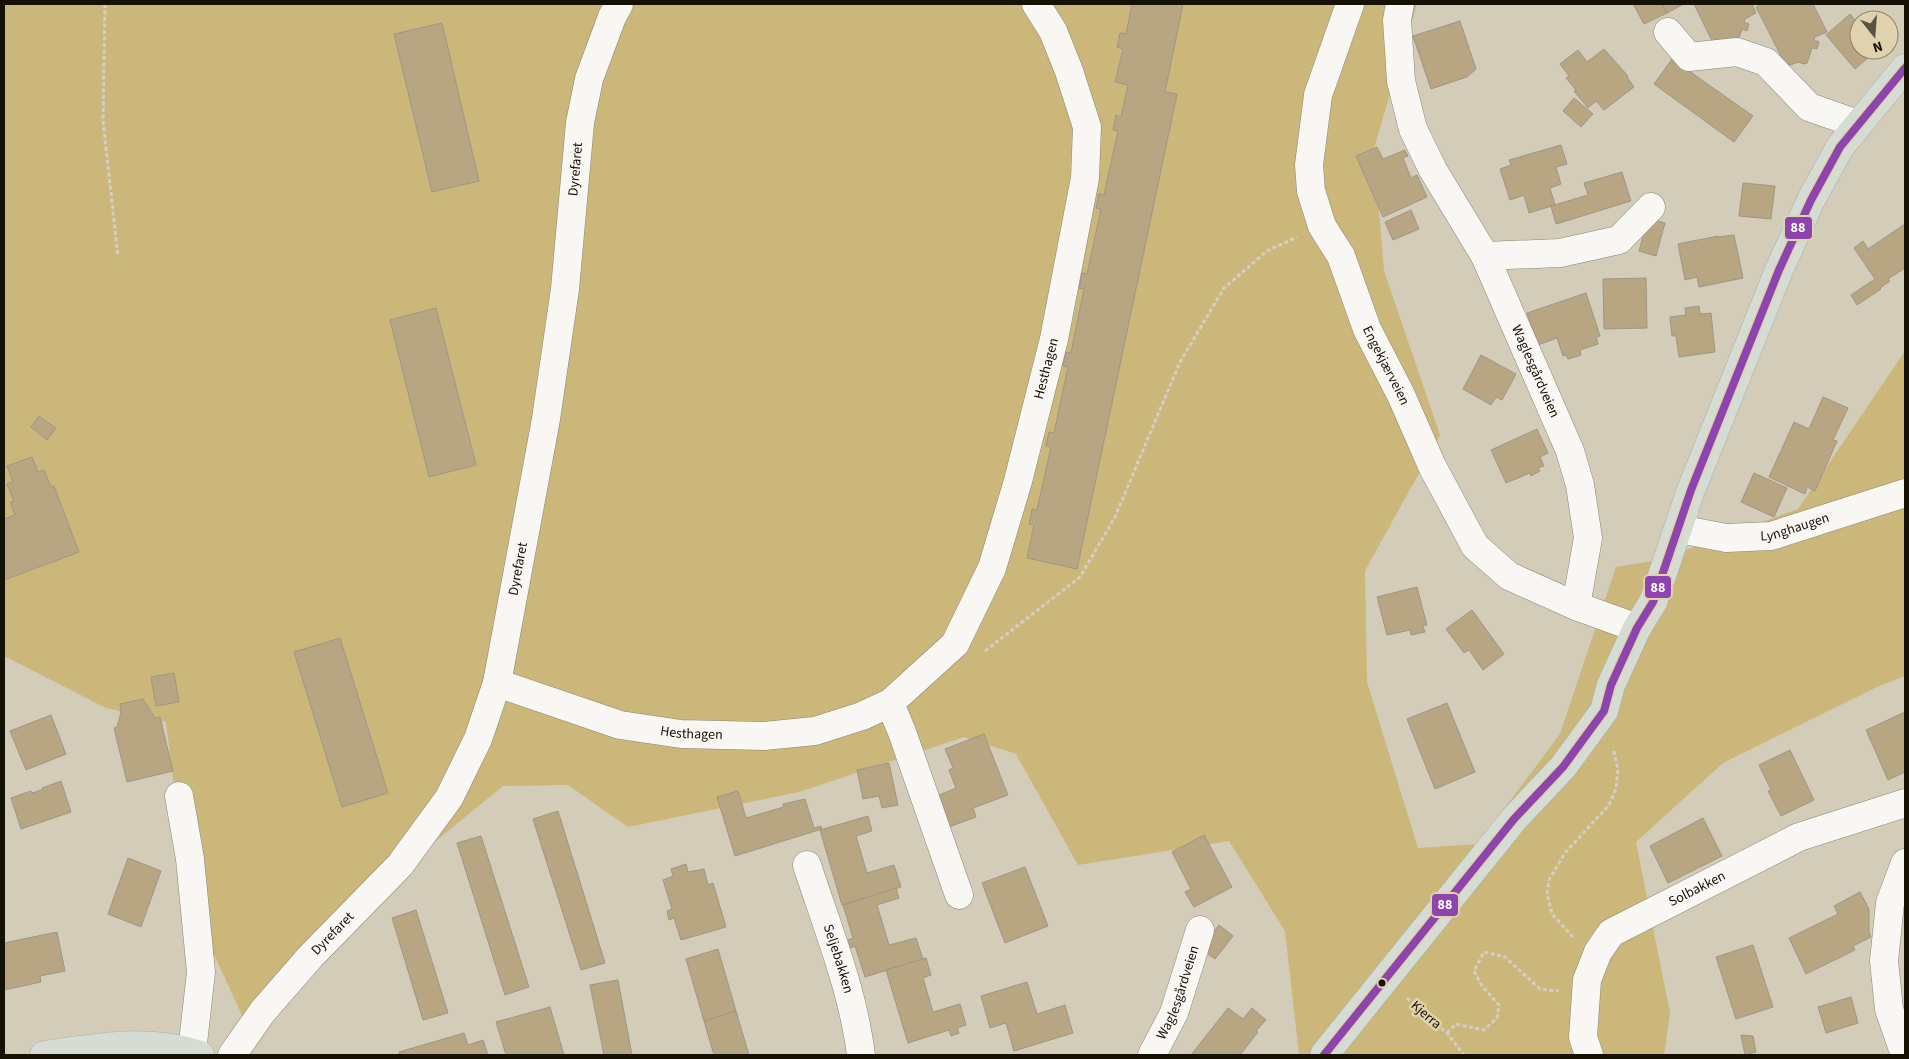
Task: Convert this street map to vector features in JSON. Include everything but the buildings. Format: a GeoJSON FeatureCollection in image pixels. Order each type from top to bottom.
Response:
{"type":"FeatureCollection","features":[{"type":"Feature","properties":{"kind":"main road"},"geometry":{"type":"LineString","coordinates":[[1324,1055],[1514,819],[1563,768],[1604,711],[1611,685],[1636,628],[1653,602],[1691,490],[1779,270],[1811,200],[1840,146],[1905,68]]}},
{"type":"Feature","properties":{"kind":"main road"},"geometry":{"type":"LineString","coordinates":[[44,1055],[117,1045],[150,1045],[196,1054]]}},
{"type":"Feature","properties":{"kind":"street","name":"Dyrefaret"},"geometry":{"type":"LineString","coordinates":[[232,1055],[263,1011],[311,956],[400,865],[449,798],[478,740],[498,683],[546,419],[564,288],[580,122],[589,79],[612,17],[619,4]]}},
{"type":"Feature","properties":{"kind":"street","name":"Hesthagen"},"geometry":{"type":"LineString","coordinates":[[498,683],[620,725],[681,734],[764,736],[815,731],[862,716],[890,703],[955,644],[992,568],[1018,481],[1054,339],[1085,178],[1086,127],[1066,63],[1053,31],[1036,4]]}},
{"type":"Feature","properties":{"kind":"street","name":"Engekjærveien"},"geometry":{"type":"LineString","coordinates":[[1350,4],[1318,95],[1309,165],[1311,192],[1322,226],[1341,256],[1367,328],[1401,394],[1432,466],[1475,546],[1509,576],[1576,606],[1636,628]]}},
{"type":"Feature","properties":{"kind":"street","name":"Waglesgårdveien"},"geometry":{"type":"LineString","coordinates":[[1400,4],[1397,20],[1401,82],[1414,129],[1433,170],[1485,256],[1570,451],[1580,484],[1588,538],[1576,606]]}},
{"type":"Feature","properties":{"kind":"street"},"geometry":{"type":"LineString","coordinates":[[1668,32],[1689,57],[1737,52],[1766,62],[1810,107],[1849,121],[1856,126]]}},
{"type":"Feature","properties":{"kind":"street"},"geometry":{"type":"LineString","coordinates":[[1485,256],[1560,253],[1619,240],[1651,207]]}},
{"type":"Feature","properties":{"kind":"street","name":"Lynghaugen"},"geometry":{"type":"LineString","coordinates":[[1679,530],[1726,538],[1771,536],[1905,493]]}},
{"type":"Feature","properties":{"kind":"street"},"geometry":{"type":"LineString","coordinates":[[890,703],[959,894]]}},
{"type":"Feature","properties":{"kind":"street"},"geometry":{"type":"LineString","coordinates":[[179,796],[190,858],[201,972],[196,1054]]}},
{"type":"Feature","properties":{"kind":"street","name":"Solbakken"},"geometry":{"type":"LineString","coordinates":[[1589,1055],[1583,1037],[1587,980],[1598,952],[1611,933],[1799,837],[1905,803]]}},
{"type":"Feature","properties":{"kind":"street"},"geometry":{"type":"LineString","coordinates":[[1905,863],[1890,903],[1884,961],[1889,1009],[1905,1055]]}},
{"type":"Feature","properties":{"kind":"street","name":"Seljebakken"},"geometry":{"type":"LineString","coordinates":[[806,865],[843,977],[859,1036],[861,1055]]}},
{"type":"Feature","properties":{"kind":"street","name":"Waglesgårdveien"},"geometry":{"type":"LineString","coordinates":[[1152,1055],[1174,1013],[1200,930]]}},
{"type":"Feature","properties":{"kind":"path"},"geometry":{"type":"LineString","coordinates":[[105,4],[103,121],[118,257]]}},
{"type":"Feature","properties":{"kind":"path"},"geometry":{"type":"LineString","coordinates":[[983,653],[1080,577],[1115,517],[1180,362],[1224,288],[1267,251]]}},
{"type":"Feature","properties":{"kind":"path"},"geometry":{"type":"LineString","coordinates":[[1591,729],[1609,741],[1615,752],[1618,769],[1616,788],[1609,805],[1565,853],[1549,880],[1547,894],[1552,914],[1580,945],[1598,952]]}},
{"type":"Feature","properties":{"kind":"path"},"geometry":{"type":"LineString","coordinates":[[1447,1033],[1456,1024],[1484,1030],[1498,1018],[1499,1005],[1482,986],[1474,971],[1484,952],[1505,957],[1540,989],[1558,992],[1587,980]]}},
{"type":"Feature","properties":{"kind":"path","name":"Kjerra"},"geometry":{"type":"LineString","coordinates":[[1386,976],[1409,1000],[1447,1033],[1464,1055]]}},
{"type":"Feature","properties":{"kind":"shaded area"},"geometry":{"type":"Polygon","coordinates":[[[4,4],[1417,4],[1374,148],[1384,271],[1440,435],[1365,571],[1367,682],[1418,848],[1478,844],[1560,734],[1616,567],[1659,560],[1798,509],[1905,351],[1905,676],[1877,687],[1723,763],[1636,842],[1670,1013],[1664,1055],[1299,1055],[1285,931],[1229,841],[1078,865],[1016,754],[964,737],[799,792],[628,827],[568,785],[503,786],[366,898],[246,1024],[188,898],[166,722],[106,708],[4,656],[4,4]]]}},
{"type":"Feature","properties":{"kind":"transit line","name":"88"},"geometry":{"type":"LineString","coordinates":[[1324,1055],[1514,819],[1563,767],[1604,711],[1611,685],[1637,628],[1653,602],[1691,490],[1779,270],[1811,200],[1840,147],[1905,68]]}}]}
